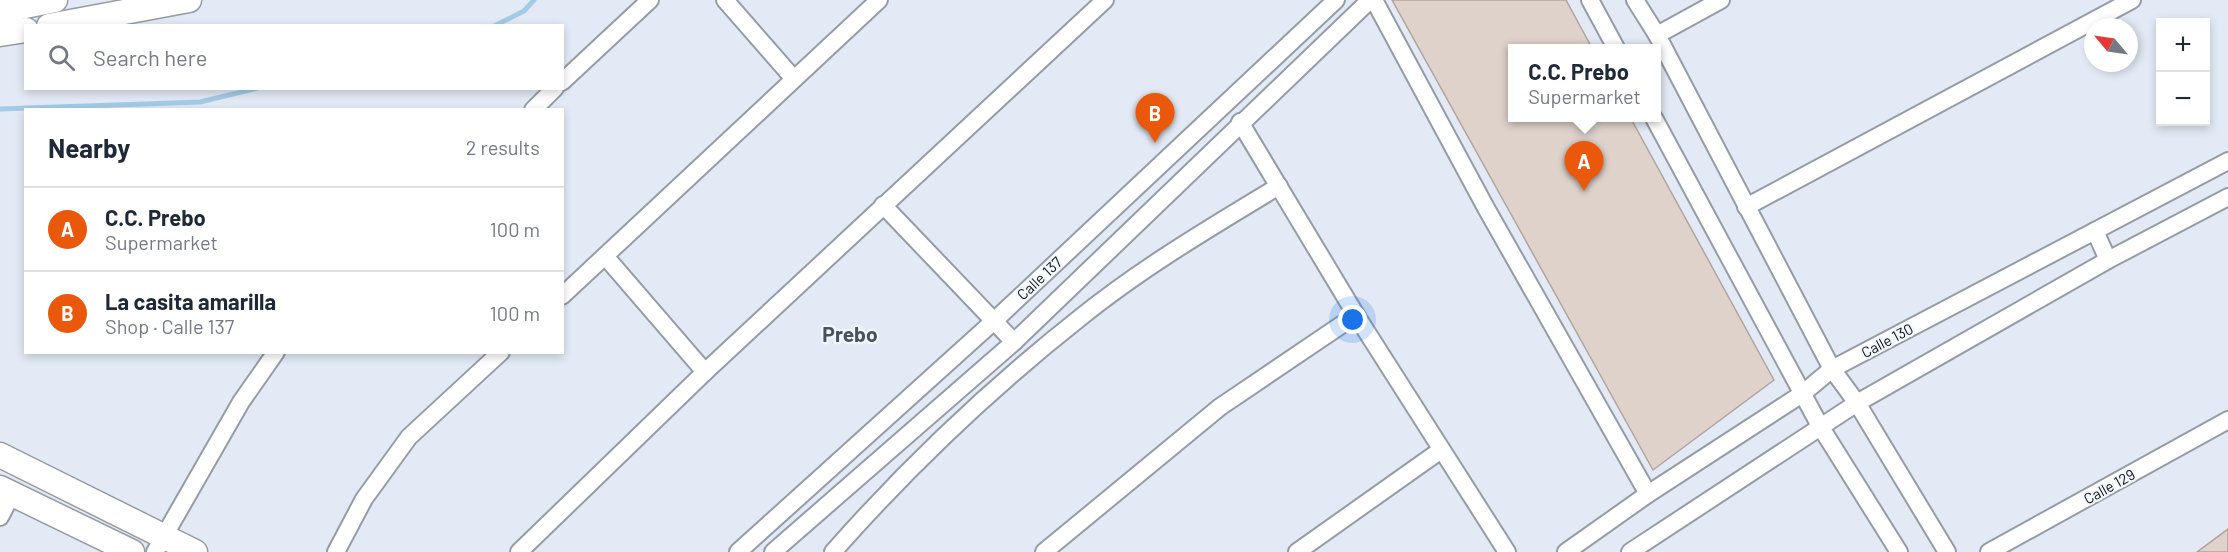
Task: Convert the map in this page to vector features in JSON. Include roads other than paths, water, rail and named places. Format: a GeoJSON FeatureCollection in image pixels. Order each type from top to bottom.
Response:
{"type":"FeatureCollection","features":[{"type":"Feature","properties":{"kind":"street"},"geometry":{"type":"LineString","coordinates":[[0,11],[55,0]]}},
{"type":"Feature","properties":{"kind":"street"},"geometry":{"type":"LineString","coordinates":[[60,24],[189,0]]}},
{"type":"Feature","properties":{"kind":"street"},"geometry":{"type":"LineString","coordinates":[[564,80],[651,0]]}},
{"type":"Feature","properties":{"kind":"street"},"geometry":{"type":"LineString","coordinates":[[725,0],[794,79]]}},
{"type":"Feature","properties":{"kind":"street"},"geometry":{"type":"LineString","coordinates":[[564,294],[879,0]]}},
{"type":"Feature","properties":{"kind":"street"},"geometry":{"type":"LineString","coordinates":[[519,552],[705,372],[1105,0]]}},
{"type":"Feature","properties":{"kind":"street","name":"Calle 137"},"geometry":{"type":"LineString","coordinates":[[738,552],[994,321],[1336,0]]}},
{"type":"Feature","properties":{"kind":"street"},"geometry":{"type":"LineString","coordinates":[[773,552],[1014,342],[1240,122],[1370,0]]}},
{"type":"Feature","properties":{"kind":"street"},"geometry":{"type":"LineString","coordinates":[[1374,0],[1486,208],[1648,494]]}},
{"type":"Feature","properties":{"kind":"street"},"geometry":{"type":"LineString","coordinates":[[1590,0],[1614,44]]}},
{"type":"Feature","properties":{"kind":"street"},"geometry":{"type":"LineString","coordinates":[[1635,0],[1657,35],[1832,369],[1857,403],[1947,552]]}},
{"type":"Feature","properties":{"kind":"street"},"geometry":{"type":"LineString","coordinates":[[1657,35],[1721,0]]}},
{"type":"Feature","properties":{"kind":"street"},"geometry":{"type":"LineString","coordinates":[[1746,207],[2132,0]]}},
{"type":"Feature","properties":{"kind":"street"},"geometry":{"type":"LineString","coordinates":[[0,34],[24,30]]}},
{"type":"Feature","properties":{"kind":"street"},"geometry":{"type":"LineString","coordinates":[[534,108],[553,90]]}},
{"type":"Feature","properties":{"kind":"street"},"geometry":{"type":"LineString","coordinates":[[1240,122],[1356,315],[1507,552]]}},
{"type":"Feature","properties":{"kind":"street"},"geometry":{"type":"LineString","coordinates":[[1657,122],[1820,426],[1899,552]]}},
{"type":"Feature","properties":{"kind":"street","name":"Calle 130"},"geometry":{"type":"LineString","coordinates":[[1566,552],[1648,494],[1803,394],[1832,369],[2228,161]]}},
{"type":"Feature","properties":{"kind":"street"},"geometry":{"type":"LineString","coordinates":[[833,552],[870,510],[976,405],[1082,316],[1197,236],[1279,186]]}},
{"type":"Feature","properties":{"kind":"street"},"geometry":{"type":"LineString","coordinates":[[1630,552],[1857,403],[2108,260],[2228,197]]}},
{"type":"Feature","properties":{"kind":"street"},"geometry":{"type":"LineString","coordinates":[[883,205],[1014,342]]}},
{"type":"Feature","properties":{"kind":"street"},"geometry":{"type":"LineString","coordinates":[[2095,231],[2108,260]]}},
{"type":"Feature","properties":{"kind":"street"},"geometry":{"type":"LineString","coordinates":[[605,256],[705,372]]}},
{"type":"Feature","properties":{"kind":"street"},"geometry":{"type":"LineString","coordinates":[[1044,552],[1220,407],[1356,315]]}},
{"type":"Feature","properties":{"kind":"street"},"geometry":{"type":"LineString","coordinates":[[159,544],[241,402],[275,354]]}},
{"type":"Feature","properties":{"kind":"street"},"geometry":{"type":"LineString","coordinates":[[336,552],[364,499],[409,437],[499,354]]}},
{"type":"Feature","properties":{"kind":"street","name":"Calle 129"},"geometry":{"type":"LineString","coordinates":[[1989,552],[2228,420]]}},
{"type":"Feature","properties":{"kind":"street"},"geometry":{"type":"LineString","coordinates":[[1297,552],[1441,450]]}},
{"type":"Feature","properties":{"kind":"street"},"geometry":{"type":"LineString","coordinates":[[0,455],[159,544],[195,552]]}},
{"type":"Feature","properties":{"kind":"street"},"geometry":{"type":"LineString","coordinates":[[0,517],[6,491],[132,552]]}},
{"type":"Feature","properties":{"kind":"waterway"},"geometry":{"type":"LineString","coordinates":[[498,24],[524,11],[534,0]]}},
{"type":"Feature","properties":{"kind":"waterway"},"geometry":{"type":"LineString","coordinates":[[29,108],[200,102],[250,90]]}},
{"type":"Feature","properties":{"kind":"waterway"},"geometry":{"type":"LineString","coordinates":[[0,109],[24,108]]}},
{"type":"Feature","properties":{"kind":"place","name":"La casita amarilla"},"geometry":{"type":"Point","coordinates":[1155,143]}},
{"type":"Feature","properties":{"kind":"place","name":"C.C. Prebo"},"geometry":{"type":"Point","coordinates":[1584,191]}},
{"type":"Feature","properties":{"kind":"district","name":"Prebo"},"geometry":{"type":"Point","coordinates":[850,333]}}]}
